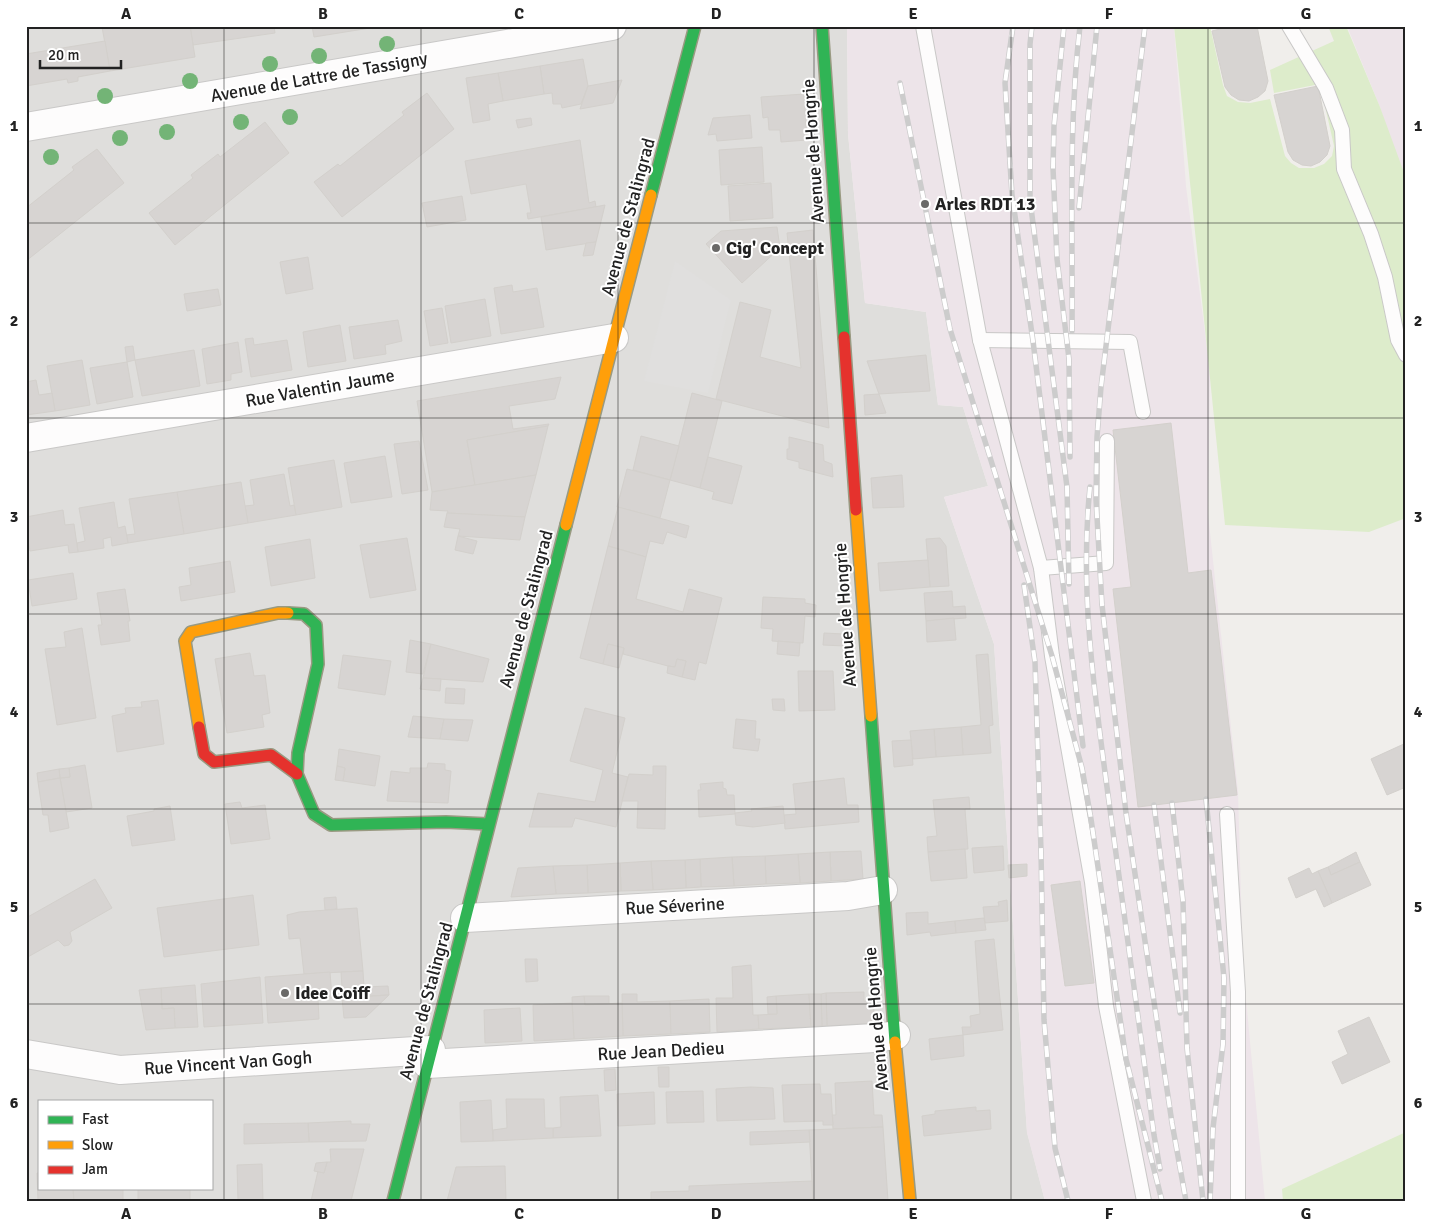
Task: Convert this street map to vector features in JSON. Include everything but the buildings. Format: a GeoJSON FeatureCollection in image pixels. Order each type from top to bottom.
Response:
{"type":"FeatureCollection","features":[{"type":"Feature","properties":{"kind":"street","name":"Avenue de Lattre de Tassigny"},"geometry":{"type":"LineString","coordinates":[[26,128],[612,26]]}},
{"type":"Feature","properties":{"kind":"street","name":"Avenue de Hongrie"},"geometry":{"type":"LineString","coordinates":[[822,26],[861,585],[910,1201]]}},
{"type":"Feature","properties":{"kind":"street","name":"Avenue de Stalingrad"},"geometry":{"type":"LineString","coordinates":[[393,1201],[488,824],[696,30]]}},
{"type":"Feature","properties":{"kind":"street","name":"Rue Valentin Jaume"},"geometry":{"type":"LineString","coordinates":[[26,438],[614,338]]}},
{"type":"Feature","properties":{"kind":"street"},"geometry":{"type":"LineString","coordinates":[[297,774],[272,755],[214,762],[204,754],[185,641],[191,632],[278,612],[304,614],[316,625],[318,664],[298,753],[297,774],[314,814],[331,825],[446,822],[488,824]]}},
{"type":"Feature","properties":{"kind":"street","name":"Rue Séverine"},"geometry":{"type":"LineString","coordinates":[[465,918],[848,896],[884,890]]}},
{"type":"Feature","properties":{"kind":"street","name":"Rue Jean Dedieu"},"geometry":{"type":"LineString","coordinates":[[429,1057],[875,1038],[896,1035]]}},
{"type":"Feature","properties":{"kind":"street","name":"Rue Vincent Van Gogh"},"geometry":{"type":"LineString","coordinates":[[26,1054],[120,1070],[429,1057]]}},
{"type":"Feature","properties":{"kind":"lane"},"geometry":{"type":"LineString","coordinates":[[923,26],[980,340],[1042,568],[1052,656],[1092,882],[1106,1006],[1144,1201]]}},
{"type":"Feature","properties":{"kind":"lane"},"geometry":{"type":"LineString","coordinates":[[1289,26],[1326,88],[1342,130],[1344,169],[1374,243],[1385,277],[1398,340],[1406,355]]}},
{"type":"Feature","properties":{"kind":"lane"},"geometry":{"type":"LineString","coordinates":[[980,340],[1130,342],[1143,412]]}},
{"type":"Feature","properties":{"kind":"lane"},"geometry":{"type":"LineString","coordinates":[[1042,568],[1106,564],[1107,441]]}},
{"type":"Feature","properties":{"kind":"lane"},"geometry":{"type":"LineString","coordinates":[[1227,814],[1238,992],[1238,1201]]}},
{"type":"Feature","properties":{"kind":"shaded area"},"geometry":{"type":"Polygon","coordinates":[[[26,26],[847,26],[848,134],[865,303],[926,312],[938,405],[963,407],[988,486],[944,497],[994,644],[1027,1132],[1045,1201],[26,1201],[26,26]]]}},
{"type":"Feature","properties":{"kind":"shaded area"},"geometry":{"type":"Polygon","coordinates":[[[847,26],[1174,26],[1186,186],[1210,372],[1208,514],[1238,792],[1243,967],[1265,1201],[1045,1201],[1027,1133],[994,644],[944,497],[988,486],[963,407],[938,405],[926,312],[865,303],[848,134],[847,26]]]}},
{"type":"Feature","properties":{"kind":"shaded area"},"geometry":{"type":"Polygon","coordinates":[[[1347,26],[1406,26],[1406,187],[1380,107],[1347,26]]]}},
{"type":"Feature","properties":{"kind":"shaded area"},"geometry":{"type":"Polygon","coordinates":[[[675,261],[731,300],[708,393],[644,381],[675,261]]]}},
{"type":"Feature","properties":{"kind":"green space"},"geometry":{"type":"Polygon","coordinates":[[[1174,26],[1210,26],[1227,96],[1238,102],[1250,103],[1270,99],[1285,156],[1299,168],[1314,168],[1324,164],[1332,156],[1334,146],[1320,84],[1274,93],[1270,70],[1334,41],[1328,26],[1346,26],[1380,107],[1406,178],[1406,518],[1369,532],[1225,525],[1174,26]]]}},
{"type":"Feature","properties":{"kind":"green space"},"geometry":{"type":"Polygon","coordinates":[[[1406,1132],[1406,1201],[1283,1201],[1282,1189],[1406,1132]]]}},
{"type":"Feature","properties":{"kind":"railway"},"geometry":{"type":"LineString","coordinates":[[1013,26],[1005,83],[1012,195],[1033,341],[1083,746]]}},
{"type":"Feature","properties":{"kind":"railway"},"geometry":{"type":"LineString","coordinates":[[1032,26],[1030,44],[1030,200],[1067,487],[1069,584]]}},
{"type":"Feature","properties":{"kind":"railway"},"geometry":{"type":"LineString","coordinates":[[1064,26],[1054,126],[1053,168],[1057,259],[1069,359],[1070,457]]}},
{"type":"Feature","properties":{"kind":"railway"},"geometry":{"type":"LineString","coordinates":[[1072,331],[1072,140],[1080,26]]}},
{"type":"Feature","properties":{"kind":"railway"},"geometry":{"type":"LineString","coordinates":[[1079,208],[1097,26]]}},
{"type":"Feature","properties":{"kind":"railway"},"geometry":{"type":"LineString","coordinates":[[1145,26],[1101,387],[1097,437],[1096,499],[1102,605],[1126,813],[1172,1123],[1186,1201]]}},
{"type":"Feature","properties":{"kind":"railway"},"geometry":{"type":"LineString","coordinates":[[900,83],[950,329],[1052,656],[1082,768],[1126,1059],[1162,1201]]}},
{"type":"Feature","properties":{"kind":"railway"},"geometry":{"type":"LineString","coordinates":[[1090,487],[1086,566],[1087,605],[1094,684],[1160,1169]]}},
{"type":"Feature","properties":{"kind":"railway"},"geometry":{"type":"LineString","coordinates":[[1024,585],[1035,662],[1044,1020],[1055,1148],[1068,1201]]}},
{"type":"Feature","properties":{"kind":"railway"},"geometry":{"type":"LineString","coordinates":[[1206,799],[1224,978],[1223,1044],[1213,1128],[1210,1201]]}},
{"type":"Feature","properties":{"kind":"railway"},"geometry":{"type":"LineString","coordinates":[[1172,803],[1183,901],[1187,1048],[1203,1201]]}},
{"type":"Feature","properties":{"kind":"railway"},"geometry":{"type":"LineString","coordinates":[[1154,805],[1180,1013]]}},
{"type":"Feature","properties":{"kind":"traffic: fast"},"geometry":{"type":"LineString","coordinates":[[651,195],[695,26]]}},
{"type":"Feature","properties":{"kind":"traffic: fast"},"geometry":{"type":"LineString","coordinates":[[822,26],[844,337]]}},
{"type":"Feature","properties":{"kind":"traffic: fast"},"geometry":{"type":"LineString","coordinates":[[393,1201],[566,525]]}},
{"type":"Feature","properties":{"kind":"traffic: fast"},"geometry":{"type":"LineString","coordinates":[[288,613],[304,614],[316,625],[318,664],[298,753],[297,774],[314,814],[331,825],[446,822],[488,824]]}},
{"type":"Feature","properties":{"kind":"traffic: fast"},"geometry":{"type":"LineString","coordinates":[[871,716],[895,1042]]}},
{"type":"Feature","properties":{"kind":"traffic: slow"},"geometry":{"type":"LineString","coordinates":[[566,525],[651,195]]}},
{"type":"Feature","properties":{"kind":"traffic: slow"},"geometry":{"type":"LineString","coordinates":[[856,510],[871,716]]}},
{"type":"Feature","properties":{"kind":"traffic: slow"},"geometry":{"type":"LineString","coordinates":[[199,727],[185,641],[191,632],[278,613],[288,613]]}},
{"type":"Feature","properties":{"kind":"traffic: slow"},"geometry":{"type":"LineString","coordinates":[[895,1042],[910,1201]]}},
{"type":"Feature","properties":{"kind":"traffic: jam"},"geometry":{"type":"LineString","coordinates":[[844,337],[856,510]]}},
{"type":"Feature","properties":{"kind":"traffic: jam"},"geometry":{"type":"LineString","coordinates":[[199,727],[204,754],[214,762],[271,755],[297,774]]}},
{"type":"Feature","properties":{"kind":"place","name":"Arles RDT 13"},"geometry":{"type":"Point","coordinates":[925,204]}},
{"type":"Feature","properties":{"kind":"place","name":"Cig' Concept"},"geometry":{"type":"Point","coordinates":[716,248]}},
{"type":"Feature","properties":{"kind":"place","name":"Idee Coiff"},"geometry":{"type":"Point","coordinates":[285,993]}}]}
